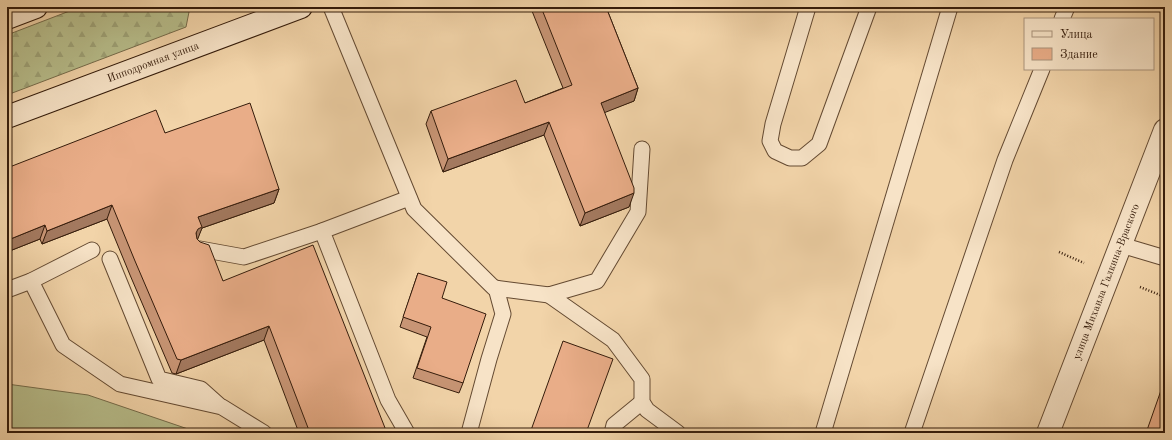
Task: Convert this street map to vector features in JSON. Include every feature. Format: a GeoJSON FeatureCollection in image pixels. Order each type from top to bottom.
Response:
{"type":"FeatureCollection","features":[{"type":"Feature","properties":{"kind":"street"},"geometry":{"type":"LineString","coordinates":[[7,18],[36,7]]}},
{"type":"Feature","properties":{"kind":"street","name":"Ипподромная улица"},"geometry":{"type":"LineString","coordinates":[[7,117],[299,7]]}},
{"type":"Feature","properties":{"kind":"street","name":"улица Михаила Галкина-Враского"},"geometry":{"type":"LineString","coordinates":[[1048,433],[1165,130]]}},
{"type":"Feature","properties":{"kind":"lane"},"geometry":{"type":"LineString","coordinates":[[331,7],[414,209],[494,288],[549,295],[597,281],[638,212],[642,149]]}},
{"type":"Feature","properties":{"kind":"lane"},"geometry":{"type":"LineString","coordinates":[[808,7],[770,141],[775,151],[790,158],[802,158],[819,144],[869,7]]}},
{"type":"Feature","properties":{"kind":"lane"},"geometry":{"type":"LineString","coordinates":[[823,433],[950,7]]}},
{"type":"Feature","properties":{"kind":"lane"},"geometry":{"type":"LineString","coordinates":[[1062,18],[1066,7]]}},
{"type":"Feature","properties":{"kind":"lane"},"geometry":{"type":"LineString","coordinates":[[912,433],[1005,160],[1042,70]]}},
{"type":"Feature","properties":{"kind":"lane"},"geometry":{"type":"LineString","coordinates":[[200,249],[244,258],[322,231],[409,198]]}},
{"type":"Feature","properties":{"kind":"lane"},"geometry":{"type":"LineString","coordinates":[[322,231],[388,400],[407,433]]}},
{"type":"Feature","properties":{"kind":"lane"},"geometry":{"type":"LineString","coordinates":[[1121,246],[1165,258]]}},
{"type":"Feature","properties":{"kind":"lane"},"geometry":{"type":"LineString","coordinates":[[7,290],[31,281],[92,250]]}},
{"type":"Feature","properties":{"kind":"lane"},"geometry":{"type":"LineString","coordinates":[[110,259],[124,278],[159,379],[201,389],[222,408],[264,433]]}},
{"type":"Feature","properties":{"kind":"lane"},"geometry":{"type":"LineString","coordinates":[[31,281],[63,344],[120,384],[222,408]]}},
{"type":"Feature","properties":{"kind":"lane"},"geometry":{"type":"LineString","coordinates":[[469,433],[503,314],[496,288]]}},
{"type":"Feature","properties":{"kind":"lane"},"geometry":{"type":"LineString","coordinates":[[549,295],[613,340],[642,379],[642,402],[647,410],[678,433]]}},
{"type":"Feature","properties":{"kind":"lane"},"geometry":{"type":"LineString","coordinates":[[612,433],[614,425],[642,402]]}},
{"type":"Feature","properties":{"kind":"path"},"geometry":{"type":"LineString","coordinates":[[1059,252],[1084,263]]}},
{"type":"Feature","properties":{"kind":"path"},"geometry":{"type":"LineString","coordinates":[[1140,286],[1165,297]]}},
{"type":"Feature","properties":{"kind":"green space"},"geometry":{"type":"Polygon","coordinates":[[[80,7],[190,7],[186,27],[7,95],[7,35],[80,7]]]}},
{"type":"Feature","properties":{"kind":"green space"},"geometry":{"type":"Polygon","coordinates":[[[7,384],[88,395],[188,429],[194,433],[7,433],[7,384]]]}},
{"type":"Feature","properties":{"kind":"building"},"geometry":{"type":"Polygon","coordinates":[[[541,7],[606,7],[638,88],[601,103],[634,188],[634,193],[585,213],[549,122],[448,159],[431,111],[516,80],[525,103],[572,85],[541,7]]]}},
{"type":"Feature","properties":{"kind":"building"},"geometry":{"type":"Polygon","coordinates":[[[250,103],[279,189],[198,217],[202,227],[198,229],[196,233],[197,239],[200,242],[209,245],[223,281],[313,245],[387,433],[310,433],[269,326],[181,360],[177,359],[112,205],[47,231],[45,225],[8,240],[7,168],[156,110],[165,133],[250,103]]]}},
{"type":"Feature","properties":{"kind":"building"},"geometry":{"type":"Polygon","coordinates":[[[418,273],[447,282],[442,298],[486,314],[463,383],[417,368],[431,327],[403,317],[418,273]]]}},
{"type":"Feature","properties":{"kind":"building"},"geometry":{"type":"Polygon","coordinates":[[[563,341],[613,359],[586,433],[530,433],[563,341]]]}},
{"type":"Feature","properties":{"kind":"building"},"geometry":{"type":"Polygon","coordinates":[[[1165,379],[1165,433],[1146,433],[1165,379]]]}}]}
